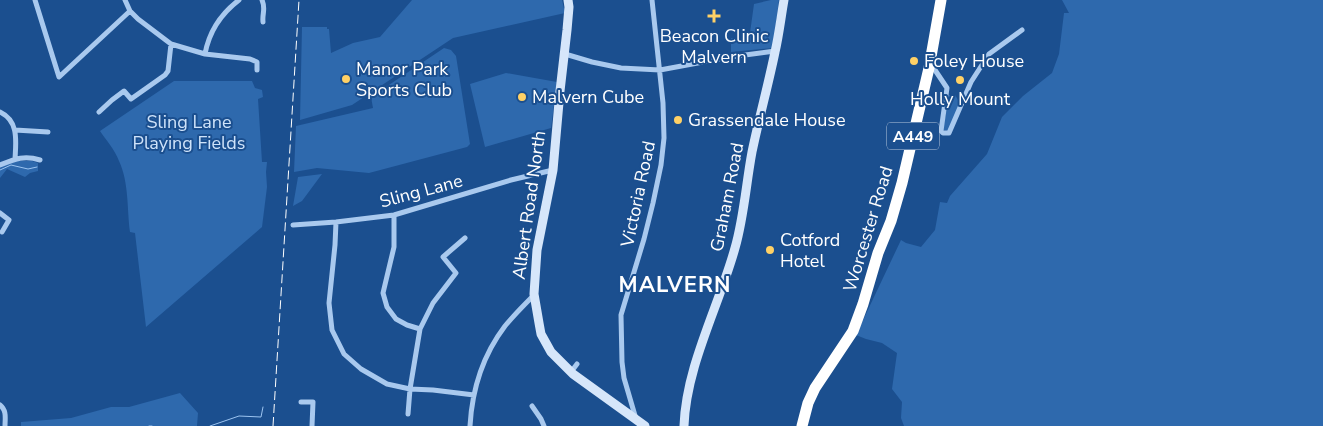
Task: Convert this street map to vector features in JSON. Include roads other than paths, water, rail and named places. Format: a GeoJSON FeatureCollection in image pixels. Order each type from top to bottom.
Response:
{"type":"FeatureCollection","features":[{"type":"Feature","properties":{"kind":"highway","name":"Worcester Road"},"geometry":{"type":"LineString","coordinates":[[802,426],[805,410],[812,394],[845,344],[858,318],[878,253],[891,221],[929,68],[941,0]]}},
{"type":"Feature","properties":{"kind":"street"},"geometry":{"type":"LineString","coordinates":[[35,0],[59,77],[130,11]]}},
{"type":"Feature","properties":{"kind":"street"},"geometry":{"type":"LineString","coordinates":[[125,0],[130,11],[138,19],[171,44],[205,54],[258,60],[257,70]]}},
{"type":"Feature","properties":{"kind":"street"},"geometry":{"type":"LineString","coordinates":[[205,54],[206,46],[219,20],[239,0]]}},
{"type":"Feature","properties":{"kind":"street"},"geometry":{"type":"LineString","coordinates":[[262,0],[265,9],[259,16],[263,22]]}},
{"type":"Feature","properties":{"kind":"street","name":"Albert Road North"},"geometry":{"type":"LineString","coordinates":[[568,0],[565,54],[553,170],[537,250],[534,294],[541,334],[551,352],[571,372],[645,426]]}},
{"type":"Feature","properties":{"kind":"street","name":"Victoria Road"},"geometry":{"type":"LineString","coordinates":[[636,419],[624,378],[620,315],[644,239],[653,203],[661,165],[664,138],[660,70],[652,0]]}},
{"type":"Feature","properties":{"kind":"street","name":"Graham Road"},"geometry":{"type":"LineString","coordinates":[[684,426],[687,396],[697,360],[736,246],[756,136],[776,51],[784,0]]}},
{"type":"Feature","properties":{"kind":"street"},"geometry":{"type":"LineString","coordinates":[[929,68],[935,70],[947,88],[941,132],[948,133],[971,82],[989,54],[1022,30]]}},
{"type":"Feature","properties":{"kind":"street"},"geometry":{"type":"LineString","coordinates":[[99,112],[124,92],[131,100],[165,75],[168,71],[171,44]]}},
{"type":"Feature","properties":{"kind":"street"},"geometry":{"type":"LineString","coordinates":[[565,54],[621,68],[660,70],[730,57],[776,51]]}},
{"type":"Feature","properties":{"kind":"street"},"geometry":{"type":"LineString","coordinates":[[0,112],[7,115],[15,130],[15,159]]}},
{"type":"Feature","properties":{"kind":"street"},"geometry":{"type":"LineString","coordinates":[[15,130],[44,130]]}},
{"type":"Feature","properties":{"kind":"street"},"geometry":{"type":"LineString","coordinates":[[0,164],[21,157],[40,160]]}},
{"type":"Feature","properties":{"kind":"street","name":"Sling Lane"},"geometry":{"type":"LineString","coordinates":[[293,225],[394,215],[511,180],[553,170]]}},
{"type":"Feature","properties":{"kind":"street"},"geometry":{"type":"LineString","coordinates":[[0,213],[9,220],[2,232]]}},
{"type":"Feature","properties":{"kind":"street"},"geometry":{"type":"LineString","coordinates":[[394,215],[394,247],[383,293],[387,307],[396,319],[420,330]]}},
{"type":"Feature","properties":{"kind":"street"},"geometry":{"type":"LineString","coordinates":[[336,222],[329,303],[332,330],[344,354],[360,369],[387,384],[410,390],[433,390],[474,395]]}},
{"type":"Feature","properties":{"kind":"street"},"geometry":{"type":"LineString","coordinates":[[408,414],[420,330],[433,303],[456,273],[443,257],[465,238]]}},
{"type":"Feature","properties":{"kind":"street"},"geometry":{"type":"LineString","coordinates":[[470,426],[474,395],[488,354],[505,327],[534,294]]}},
{"type":"Feature","properties":{"kind":"street"},"geometry":{"type":"LineString","coordinates":[[571,372],[577,364]]}},
{"type":"Feature","properties":{"kind":"street"},"geometry":{"type":"LineString","coordinates":[[300,402],[313,402],[312,426]]}},
{"type":"Feature","properties":{"kind":"street"},"geometry":{"type":"LineString","coordinates":[[0,405],[5,412],[5,426]]}},
{"type":"Feature","properties":{"kind":"street"},"geometry":{"type":"LineString","coordinates":[[532,406],[544,426]]}},
{"type":"Feature","properties":{"kind":"waterway"},"geometry":{"type":"LineString","coordinates":[[0,170],[11,165],[28,169],[37,167]]}},
{"type":"Feature","properties":{"kind":"waterway"},"geometry":{"type":"LineString","coordinates":[[210,426],[239,416],[261,417],[263,407]]}},
{"type":"Feature","properties":{"kind":"railway"},"geometry":{"type":"LineString","coordinates":[[273,426],[299,0]]}},
{"type":"Feature","properties":{"kind":"place","name":"Beacon Clinic Malvern"},"geometry":{"type":"Point","coordinates":[714,16]}},
{"type":"Feature","properties":{"kind":"place","name":"Foley House"},"geometry":{"type":"Point","coordinates":[914,61]}},
{"type":"Feature","properties":{"kind":"place","name":"Manor Park Sports Club"},"geometry":{"type":"Point","coordinates":[346,79]}},
{"type":"Feature","properties":{"kind":"place","name":"Holly Mount"},"geometry":{"type":"Point","coordinates":[960,80]}},
{"type":"Feature","properties":{"kind":"place","name":"Malvern Cube"},"geometry":{"type":"Point","coordinates":[522,97]}},
{"type":"Feature","properties":{"kind":"place","name":"Grassendale House"},"geometry":{"type":"Point","coordinates":[678,120]}},
{"type":"Feature","properties":{"kind":"place","name":"Cotford Hotel"},"geometry":{"type":"Point","coordinates":[770,250]}},
{"type":"Feature","properties":{"kind":"district","name":"MALVERN"},"geometry":{"type":"Point","coordinates":[675,284]}},
{"type":"Feature","properties":{"kind":"park label","name":"Sling Lane Playing Fields"},"geometry":{"type":"Point","coordinates":[189,132]}}]}
